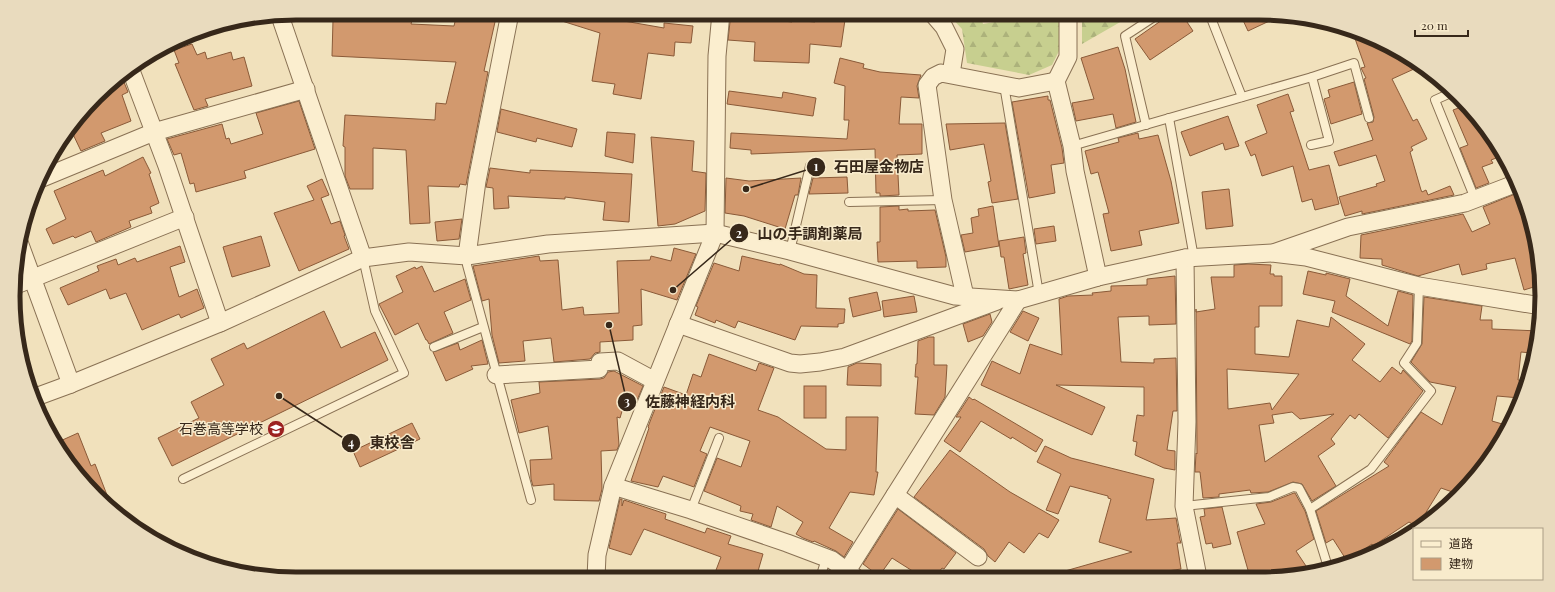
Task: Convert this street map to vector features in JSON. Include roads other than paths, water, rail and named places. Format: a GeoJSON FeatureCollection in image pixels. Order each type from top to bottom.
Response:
{"type":"FeatureCollection","features":[{"type":"Feature","properties":{"kind":"street"},"geometry":{"type":"LineString","coordinates":[[467,256],[477,181],[509,20]]}},
{"type":"Feature","properties":{"kind":"street"},"geometry":{"type":"LineString","coordinates":[[596,572],[597,554],[613,486],[715,233],[717,56],[720,20]]}},
{"type":"Feature","properties":{"kind":"street"},"geometry":{"type":"LineString","coordinates":[[938,20],[944,27],[955,49],[951,74]]}},
{"type":"Feature","properties":{"kind":"street"},"geometry":{"type":"LineString","coordinates":[[1068,20],[1068,57],[1056,82],[1072,146],[1075,171],[1098,277]]}},
{"type":"Feature","properties":{"kind":"street"},"geometry":{"type":"LineString","coordinates":[[282,21],[363,258]]}},
{"type":"Feature","properties":{"kind":"street"},"geometry":{"type":"LineString","coordinates":[[965,296],[943,200],[927,85],[933,77],[941,72],[1019,88],[1056,82]]}},
{"type":"Feature","properties":{"kind":"street"},"geometry":{"type":"LineString","coordinates":[[132,74],[184,217],[220,323]]}},
{"type":"Feature","properties":{"kind":"street"},"geometry":{"type":"LineString","coordinates":[[47,176],[154,132],[306,89]]}},
{"type":"Feature","properties":{"kind":"street"},"geometry":{"type":"LineString","coordinates":[[1272,253],[1348,227],[1465,203],[1512,185]]}},
{"type":"Feature","properties":{"kind":"street"},"geometry":{"type":"LineString","coordinates":[[21,283],[184,217]]}},
{"type":"Feature","properties":{"kind":"street"},"geometry":{"type":"LineString","coordinates":[[39,396],[220,323],[363,258],[409,252],[467,256],[548,244],[715,233],[790,251],[955,296],[1010,299]]}},
{"type":"Feature","properties":{"kind":"street"},"geometry":{"type":"LineString","coordinates":[[23,253],[71,384]]}},
{"type":"Feature","properties":{"kind":"street"},"geometry":{"type":"LineString","coordinates":[[678,324],[790,363],[800,364],[820,362],[844,357],[1010,299],[1039,294],[1098,277],[1190,258],[1272,253],[1306,257],[1419,286],[1535,305]]}},
{"type":"Feature","properties":{"kind":"street"},"geometry":{"type":"LineString","coordinates":[[1190,258],[1184,506],[1197,572]]}},
{"type":"Feature","properties":{"kind":"street"},"geometry":{"type":"LineString","coordinates":[[853,572],[895,495],[1010,299]]}},
{"type":"Feature","properties":{"kind":"street"},"geometry":{"type":"LineString","coordinates":[[496,375],[600,369],[600,362],[618,361],[655,381]]}},
{"type":"Feature","properties":{"kind":"street"},"geometry":{"type":"LineString","coordinates":[[613,486],[691,510],[787,543],[832,560],[849,572]]}},
{"type":"Feature","properties":{"kind":"street"},"geometry":{"type":"LineString","coordinates":[[895,495],[978,557]]}},
{"type":"Feature","properties":{"kind":"lane"},"geometry":{"type":"LineString","coordinates":[[1146,125],[1125,36],[1149,20]]}},
{"type":"Feature","properties":{"kind":"lane"},"geometry":{"type":"LineString","coordinates":[[1212,20],[1242,97]]}},
{"type":"Feature","properties":{"kind":"lane"},"geometry":{"type":"LineString","coordinates":[[1072,146],[1312,77],[1354,63],[1369,118]]}},
{"type":"Feature","properties":{"kind":"lane"},"geometry":{"type":"LineString","coordinates":[[1311,145],[1329,141],[1312,77]]}},
{"type":"Feature","properties":{"kind":"lane"},"geometry":{"type":"LineString","coordinates":[[1004,86],[1039,294]]}},
{"type":"Feature","properties":{"kind":"lane"},"geometry":{"type":"LineString","coordinates":[[1447,94],[1435,100],[1475,200]]}},
{"type":"Feature","properties":{"kind":"lane"},"geometry":{"type":"LineString","coordinates":[[1169,118],[1190,258]]}},
{"type":"Feature","properties":{"kind":"lane"},"geometry":{"type":"LineString","coordinates":[[790,251],[810,166]]}},
{"type":"Feature","properties":{"kind":"lane"},"geometry":{"type":"LineString","coordinates":[[849,202],[943,200]]}},
{"type":"Feature","properties":{"kind":"lane"},"geometry":{"type":"LineString","coordinates":[[467,256],[467,265],[531,500]]}},
{"type":"Feature","properties":{"kind":"lane"},"geometry":{"type":"LineString","coordinates":[[183,479],[404,372],[375,311],[363,258]]}},
{"type":"Feature","properties":{"kind":"lane"},"geometry":{"type":"LineString","coordinates":[[1310,509],[1371,469],[1431,391],[1404,363],[1417,344],[1419,286]]}},
{"type":"Feature","properties":{"kind":"lane"},"geometry":{"type":"LineString","coordinates":[[434,346],[484,327]]}},
{"type":"Feature","properties":{"kind":"lane"},"geometry":{"type":"LineString","coordinates":[[691,510],[719,438]]}},
{"type":"Feature","properties":{"kind":"lane"},"geometry":{"type":"LineString","coordinates":[[1184,506],[1269,497],[1293,487],[1299,488],[1310,509],[1327,564]]}},
{"type":"Feature","properties":{"kind":"lane"},"geometry":{"type":"LineString","coordinates":[[822,572],[826,559]]}},
{"type":"Feature","properties":{"kind":"place","name":"石田屋金物店"},"geometry":{"type":"Point","coordinates":[746,189]}},
{"type":"Feature","properties":{"kind":"place","name":"山の手調剤薬局"},"geometry":{"type":"Point","coordinates":[673,290]}},
{"type":"Feature","properties":{"kind":"place","name":"佐藤神経内科"},"geometry":{"type":"Point","coordinates":[609,325]}},
{"type":"Feature","properties":{"kind":"place","name":"東校舎"},"geometry":{"type":"Point","coordinates":[279,396]}},
{"type":"Feature","properties":{"kind":"place","name":"石巻高等学校"},"geometry":{"type":"Point","coordinates":[276,429]}}]}
